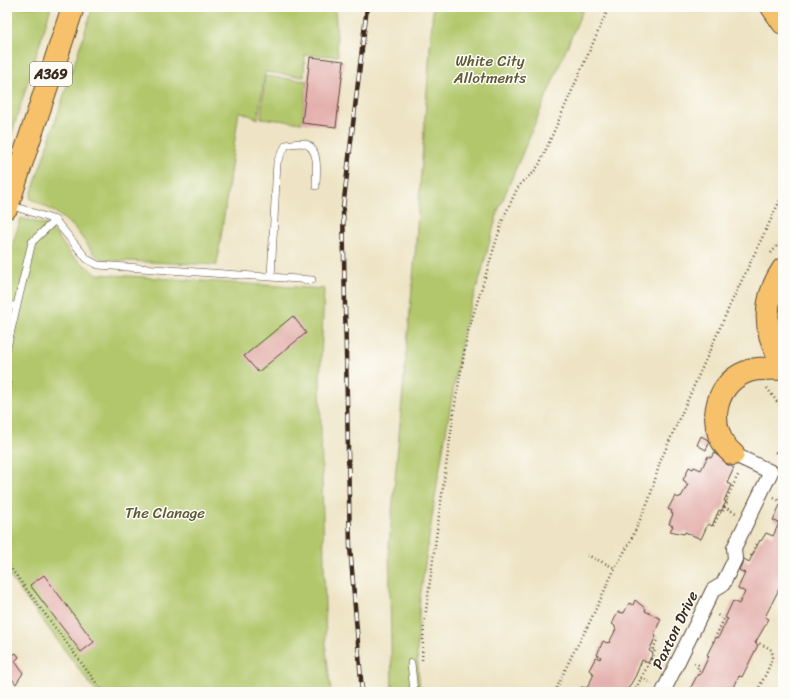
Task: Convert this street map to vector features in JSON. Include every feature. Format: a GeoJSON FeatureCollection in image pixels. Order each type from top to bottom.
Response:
{"type":"FeatureCollection","features":[{"type":"Feature","properties":{"kind":"main road","name":"A369"},"geometry":{"type":"LineString","coordinates":[[8,206],[73,7]]}},
{"type":"Feature","properties":{"kind":"main road"},"geometry":{"type":"LineString","coordinates":[[772,7],[783,23]]}},
{"type":"Feature","properties":{"kind":"main road"},"geometry":{"type":"LineString","coordinates":[[783,269],[775,281],[767,316],[768,328],[773,347],[783,364]]}},
{"type":"Feature","properties":{"kind":"main road"},"geometry":{"type":"LineString","coordinates":[[767,316],[783,350]]}},
{"type":"Feature","properties":{"kind":"main road"},"geometry":{"type":"LineString","coordinates":[[737,461],[724,445],[716,424],[716,409],[723,392],[730,382],[745,372],[760,369],[783,370]]}},
{"type":"Feature","properties":{"kind":"street","name":"Paxton Drive"},"geometry":{"type":"LineString","coordinates":[[663,692],[713,590],[723,584],[734,559],[734,548],[771,472],[737,461]]}},
{"type":"Feature","properties":{"kind":"lane"},"geometry":{"type":"LineString","coordinates":[[270,277],[277,162],[286,144],[303,143],[312,148],[316,158],[316,186]]}},
{"type":"Feature","properties":{"kind":"lane"},"geometry":{"type":"LineString","coordinates":[[8,206],[55,220],[87,259],[98,265],[312,280]]}},
{"type":"Feature","properties":{"kind":"lane"},"geometry":{"type":"LineString","coordinates":[[7,347],[32,242],[55,220]]}},
{"type":"Feature","properties":{"kind":"lane"},"geometry":{"type":"LineString","coordinates":[[7,304],[16,307]]}},
{"type":"Feature","properties":{"kind":"lane"},"geometry":{"type":"LineString","coordinates":[[411,663],[414,692]]}},
{"type":"Feature","properties":{"kind":"path"},"geometry":{"type":"LineString","coordinates":[[422,662],[424,625],[443,487],[456,398],[468,332],[503,219],[523,181],[532,174],[539,165],[609,7]]}},
{"type":"Feature","properties":{"kind":"path"},"geometry":{"type":"LineString","coordinates":[[554,692],[586,630],[615,568],[630,542],[649,500],[660,462],[746,270],[783,194]]}},
{"type":"Feature","properties":{"kind":"path"},"geometry":{"type":"LineString","coordinates":[[775,452],[783,456]]}},
{"type":"Feature","properties":{"kind":"path"},"geometry":{"type":"LineString","coordinates":[[713,526],[720,512],[722,513],[728,501],[726,500],[737,461]]}},
{"type":"Feature","properties":{"kind":"path"},"geometry":{"type":"LineString","coordinates":[[724,507],[741,515]]}},
{"type":"Feature","properties":{"kind":"path"},"geometry":{"type":"LineString","coordinates":[[587,555],[615,568]]}},
{"type":"Feature","properties":{"kind":"path"},"geometry":{"type":"LineString","coordinates":[[7,563],[103,692]]}},
{"type":"Feature","properties":{"kind":"path"},"geometry":{"type":"LineString","coordinates":[[704,609],[726,619],[713,642]]}},
{"type":"Feature","properties":{"kind":"path"},"geometry":{"type":"LineString","coordinates":[[634,692],[655,650],[652,649],[658,638]]}},
{"type":"Feature","properties":{"kind":"path"},"geometry":{"type":"LineString","coordinates":[[756,642],[770,650],[773,655],[757,692]]}},
{"type":"Feature","properties":{"kind":"green space"},"geometry":{"type":"Polygon","coordinates":[[[7,7],[51,7],[7,149],[7,7]]]}},
{"type":"Feature","properties":{"kind":"green space"},"geometry":{"type":"Polygon","coordinates":[[[93,7],[335,7],[338,56],[305,55],[304,77],[265,72],[258,119],[239,111],[217,265],[104,260],[94,254],[74,227],[55,212],[30,198],[93,7]]]}},
{"type":"Feature","properties":{"kind":"green space","name":"White City Allotments"},"geometry":{"type":"Polygon","coordinates":[[[433,7],[584,7],[498,211],[480,278],[465,323],[437,484],[420,598],[417,653],[420,692],[392,692],[389,546],[415,255],[433,7]]]}},
{"type":"Feature","properties":{"kind":"green space"},"geometry":{"type":"Polygon","coordinates":[[[265,76],[307,81],[302,123],[261,118],[265,76]]]}},
{"type":"Feature","properties":{"kind":"green space","name":"The Clanage"},"geometry":{"type":"Polygon","coordinates":[[[21,218],[50,226],[72,256],[97,274],[324,289],[320,385],[326,650],[331,692],[96,692],[7,573],[7,261],[21,218]]]}},
{"type":"Feature","properties":{"kind":"building"},"geometry":{"type":"Polygon","coordinates":[[[310,57],[344,61],[336,127],[302,123],[310,57]]]}},
{"type":"Feature","properties":{"kind":"building"},"geometry":{"type":"Polygon","coordinates":[[[293,316],[306,333],[258,372],[244,356],[293,316]]]}},
{"type":"Feature","properties":{"kind":"building"},"geometry":{"type":"Polygon","coordinates":[[[7,382],[12,383],[7,398],[7,382]]]}},
{"type":"Feature","properties":{"kind":"building"},"geometry":{"type":"Polygon","coordinates":[[[701,436],[710,441],[706,450],[697,445],[701,436]]]}},
{"type":"Feature","properties":{"kind":"building"},"geometry":{"type":"Polygon","coordinates":[[[714,453],[727,462],[726,464],[734,468],[727,483],[731,485],[724,501],[726,502],[721,511],[719,510],[712,526],[708,524],[701,539],[685,532],[684,534],[670,531],[673,526],[669,524],[673,514],[671,513],[672,511],[668,509],[675,496],[679,498],[680,496],[681,497],[688,484],[686,484],[683,480],[689,467],[693,469],[694,467],[701,470],[708,456],[711,458],[714,453]]]}},
{"type":"Feature","properties":{"kind":"building"},"geometry":{"type":"Polygon","coordinates":[[[780,505],[783,507],[783,581],[765,617],[769,619],[755,643],[758,645],[742,677],[739,676],[733,692],[696,692],[690,689],[698,674],[700,675],[709,656],[707,655],[716,637],[718,638],[728,619],[725,618],[733,601],[739,604],[745,592],[738,588],[745,573],[739,570],[744,559],[749,562],[760,540],[761,541],[766,533],[773,536],[779,523],[773,520],[780,505]]]}},
{"type":"Feature","properties":{"kind":"building"},"geometry":{"type":"Polygon","coordinates":[[[44,575],[94,642],[81,652],[30,585],[44,575]]]}},
{"type":"Feature","properties":{"kind":"building"},"geometry":{"type":"Polygon","coordinates":[[[635,600],[646,609],[645,611],[661,619],[654,634],[656,636],[649,651],[653,653],[648,663],[642,660],[628,689],[634,692],[578,692],[581,687],[587,688],[594,674],[592,674],[593,672],[589,670],[596,657],[600,659],[601,657],[597,655],[603,641],[609,643],[616,629],[612,624],[618,612],[624,613],[629,603],[633,605],[635,600]]]}},
{"type":"Feature","properties":{"kind":"building"},"geometry":{"type":"Polygon","coordinates":[[[7,650],[11,656],[16,653],[19,657],[15,661],[23,673],[16,684],[7,672],[7,650]]]}},
{"type":"Feature","properties":{"kind":"railway"},"geometry":{"type":"LineString","coordinates":[[362,692],[350,546],[343,208],[367,7]]}}]}
